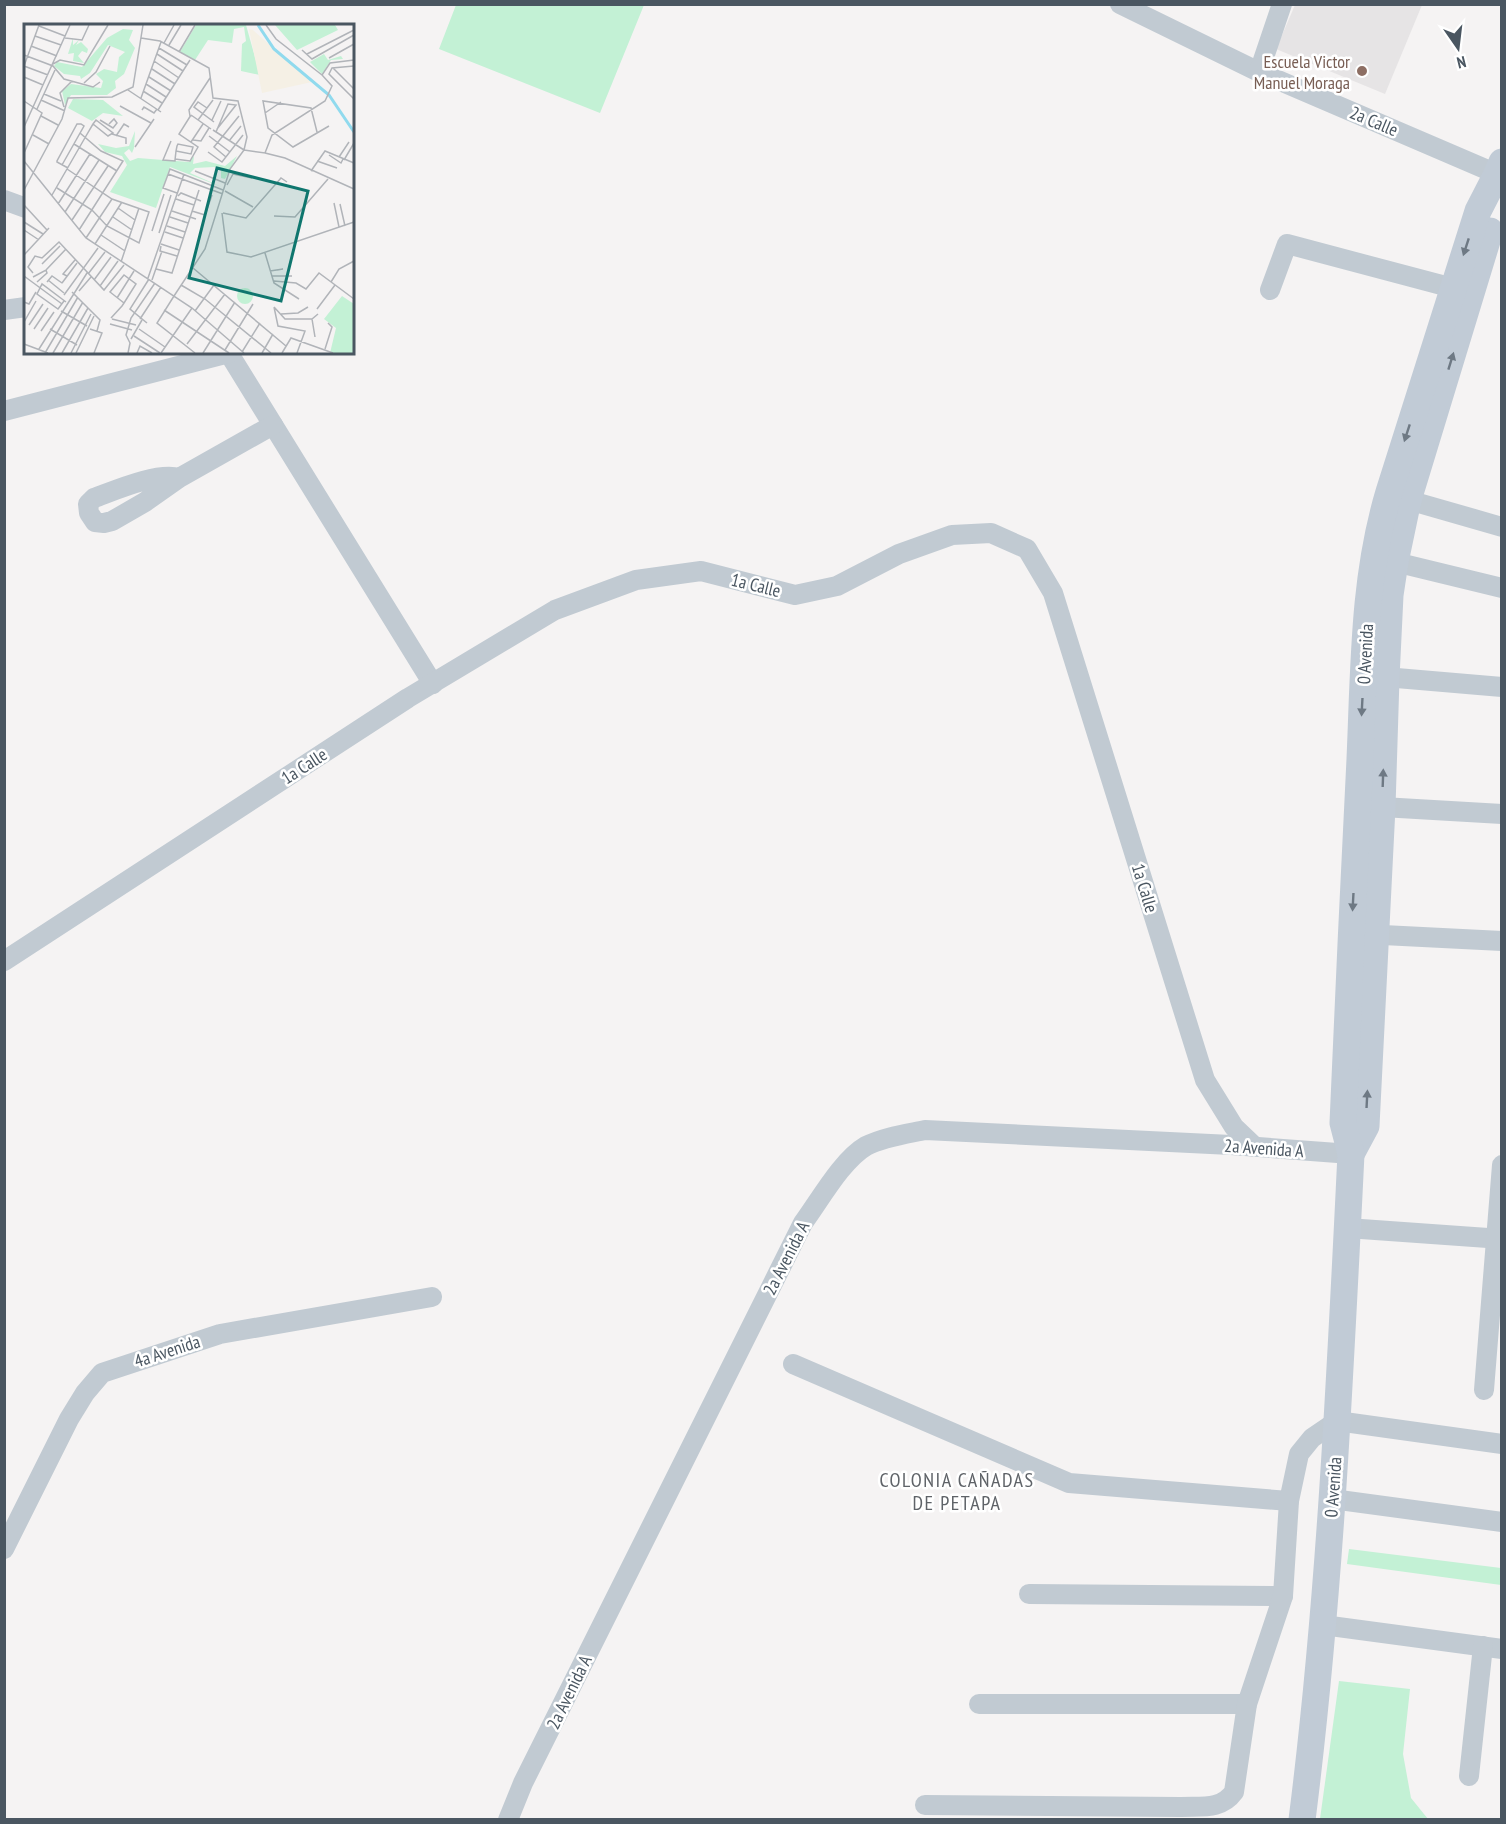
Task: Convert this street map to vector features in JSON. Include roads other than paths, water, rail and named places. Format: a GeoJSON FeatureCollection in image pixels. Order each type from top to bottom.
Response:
{"type":"FeatureCollection","features":[{"type":"Feature","properties":{"kind":"main road","name":"0 Avenida"},"geometry":{"type":"LineString","coordinates":[[1302,1820],[1323,1625],[1337,1421],[1351,1154],[1343,1123],[1364,934],[1382,807],[1369,587],[1380,522],[1478,211],[1499,168]]}},
{"type":"Feature","properties":{"kind":"main road","name":"0 Avenida"},"geometry":{"type":"LineString","coordinates":[[1364,934],[1375,676],[1395,562],[1408,500],[1494,219],[1499,168]]}},
{"type":"Feature","properties":{"kind":"street","name":"2a Calle"},"geometry":{"type":"LineString","coordinates":[[1120,4],[1259,72],[1499,168]]}},
{"type":"Feature","properties":{"kind":"street"},"geometry":{"type":"LineString","coordinates":[[1259,72],[1282,4]]}},
{"type":"Feature","properties":{"kind":"street"},"geometry":{"type":"LineString","coordinates":[[4,200],[24,207]]}},
{"type":"Feature","properties":{"kind":"street"},"geometry":{"type":"LineString","coordinates":[[1270,290],[1287,244],[1453,288]]}},
{"type":"Feature","properties":{"kind":"street"},"geometry":{"type":"LineString","coordinates":[[4,310],[24,307]]}},
{"type":"Feature","properties":{"kind":"street"},"geometry":{"type":"LineString","coordinates":[[4,411],[224,354]]}},
{"type":"Feature","properties":{"kind":"street"},"geometry":{"type":"LineString","coordinates":[[229,354],[433,684]]}},
{"type":"Feature","properties":{"kind":"street"},"geometry":{"type":"LineString","coordinates":[[179,478],[273,425]]}},
{"type":"Feature","properties":{"kind":"street"},"geometry":{"type":"LineString","coordinates":[[1408,500],[1502,527]]}},
{"type":"Feature","properties":{"kind":"street","name":"1a Calle"},"geometry":{"type":"LineString","coordinates":[[4,961],[408,698],[555,610],[636,580],[701,571],[795,595],[837,586],[899,554],[952,535],[991,533],[1027,549],[1053,593],[1205,1080],[1234,1127],[1256,1147]]}},
{"type":"Feature","properties":{"kind":"street"},"geometry":{"type":"LineString","coordinates":[[1395,562],[1502,588]]}},
{"type":"Feature","properties":{"kind":"street"},"geometry":{"type":"LineString","coordinates":[[1375,676],[1502,687]]}},
{"type":"Feature","properties":{"kind":"street"},"geometry":{"type":"LineString","coordinates":[[1382,807],[1502,814]]}},
{"type":"Feature","properties":{"kind":"street"},"geometry":{"type":"LineString","coordinates":[[1364,934],[1502,941]]}},
{"type":"Feature","properties":{"kind":"street","name":"2a Avenida A"},"geometry":{"type":"LineString","coordinates":[[508,1820],[529,1772],[799,1231],[850,1157],[867,1146],[886,1139],[926,1130],[1351,1154]]}},
{"type":"Feature","properties":{"kind":"street"},"geometry":{"type":"LineString","coordinates":[[1484,1390],[1499,1239],[1502,1165]]}},
{"type":"Feature","properties":{"kind":"street"},"geometry":{"type":"LineString","coordinates":[[1347,1228],[1499,1239]]}},
{"type":"Feature","properties":{"kind":"street","name":"4a Avenida"},"geometry":{"type":"LineString","coordinates":[[4,1549],[69,1419],[85,1393],[102,1372],[220,1334],[432,1297]]}},
{"type":"Feature","properties":{"kind":"street"},"geometry":{"type":"LineString","coordinates":[[792,1364],[1069,1483],[1289,1501]]}},
{"type":"Feature","properties":{"kind":"street"},"geometry":{"type":"LineString","coordinates":[[926,1805],[1076,1813],[1181,1813],[1218,1805],[1228,1800],[1234,1792],[1247,1704],[1283,1596],[1289,1501],[1299,1454],[1312,1438],[1337,1421],[1502,1444]]}},
{"type":"Feature","properties":{"kind":"street"},"geometry":{"type":"LineString","coordinates":[[1332,1499],[1502,1522]]}},
{"type":"Feature","properties":{"kind":"street"},"geometry":{"type":"LineString","coordinates":[[1029,1594],[1283,1596]]}},
{"type":"Feature","properties":{"kind":"street"},"geometry":{"type":"LineString","coordinates":[[1323,1625],[1492,1647],[1468,1776]]}},
{"type":"Feature","properties":{"kind":"street"},"geometry":{"type":"LineString","coordinates":[[979,1704],[1247,1704]]}},
{"type":"Feature","properties":{"kind":"place","name":"Escuela Victor Manuel Moraga"},"geometry":{"type":"Point","coordinates":[1362,71]}},
{"type":"Feature","properties":{"kind":"district","name":"COLONIA CAÑADAS DE PETAPA"},"geometry":{"type":"Point","coordinates":[957,1492]}}]}
